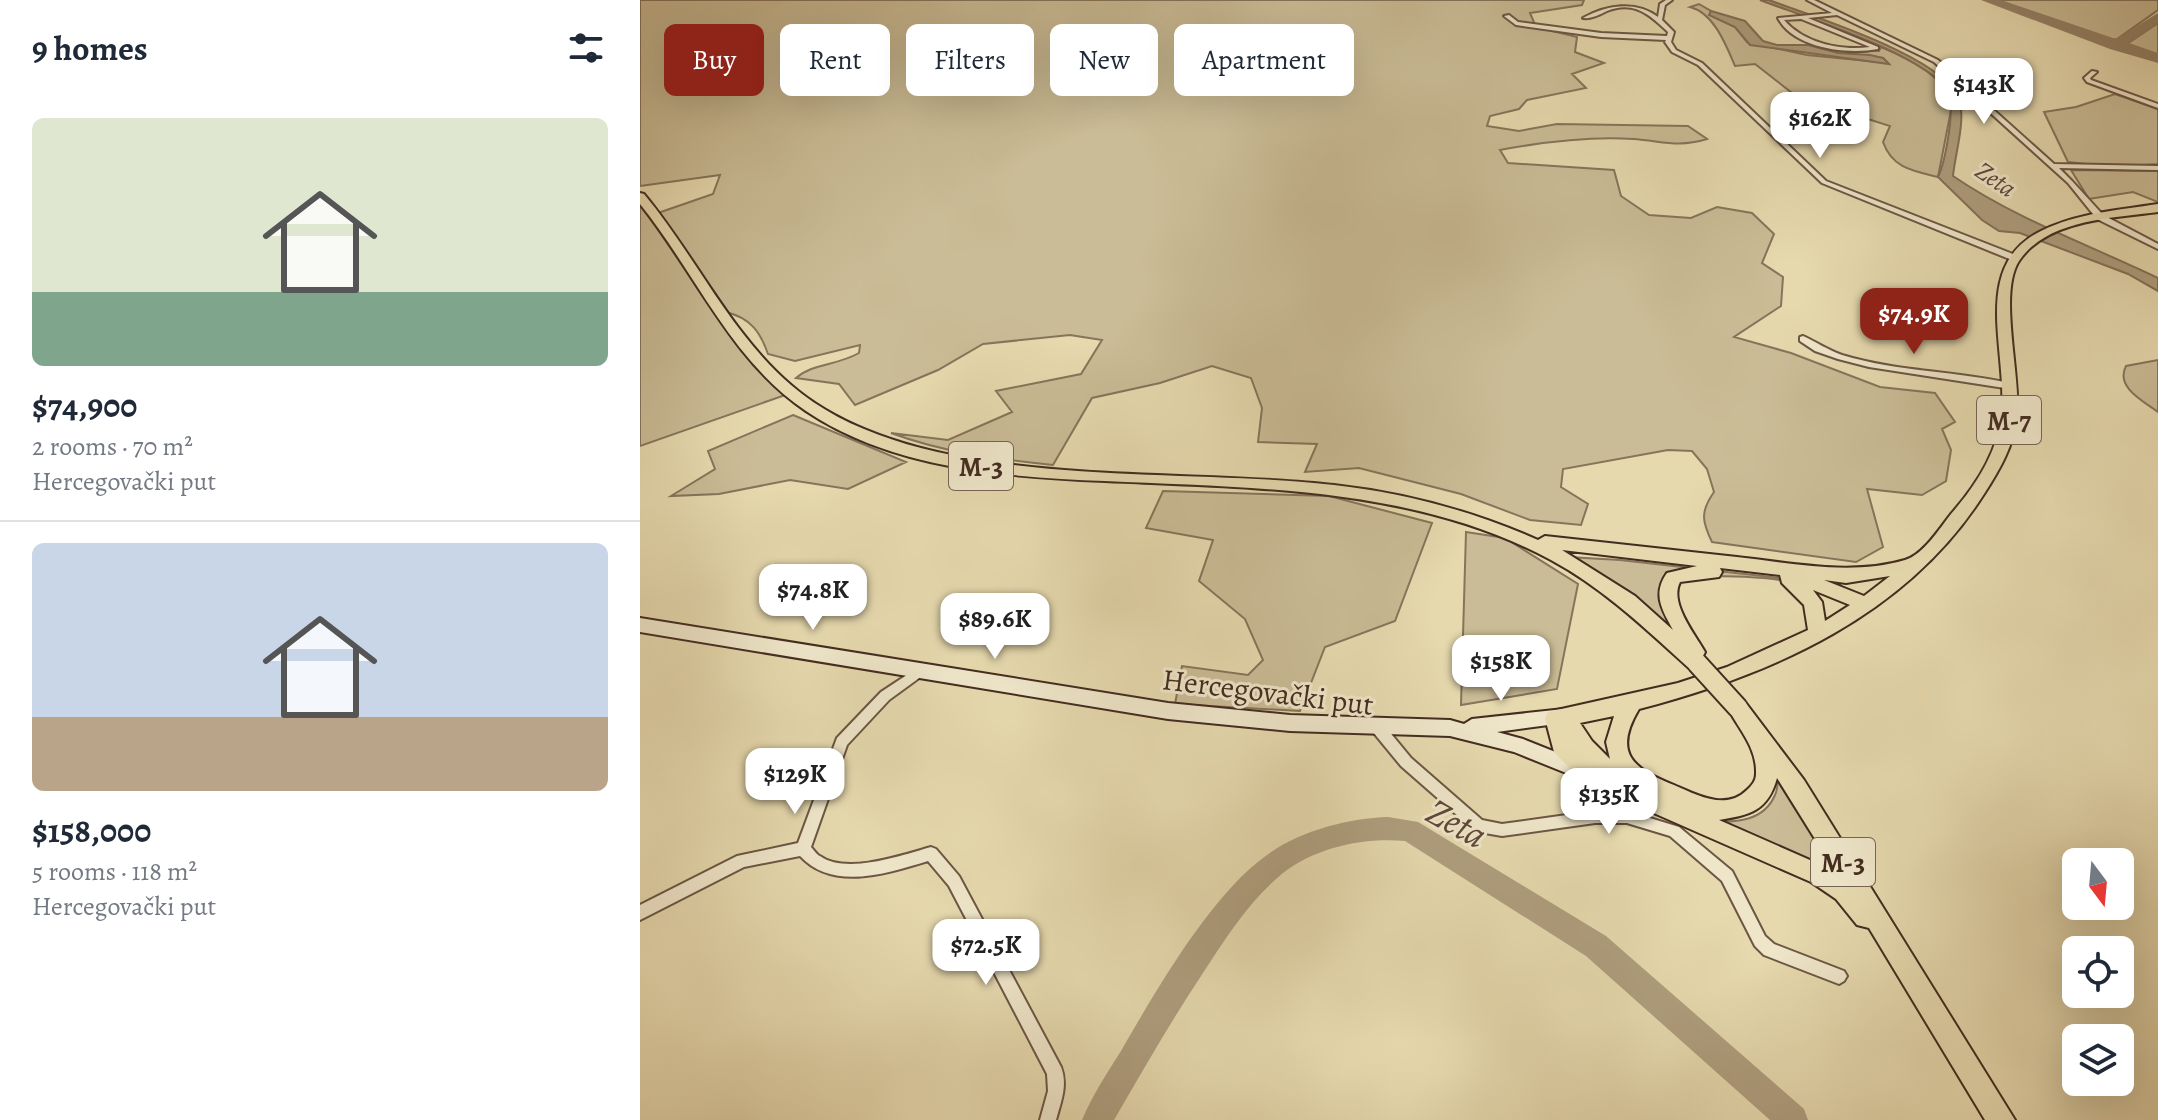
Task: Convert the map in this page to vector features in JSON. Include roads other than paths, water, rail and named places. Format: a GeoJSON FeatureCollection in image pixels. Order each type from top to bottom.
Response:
{"type":"FeatureCollection","features":[{"type":"Feature","properties":{"kind":"main road","name":"M-3"},"geometry":{"type":"LineString","coordinates":[[640,196],[779,383],[816,411],[880,441],[939,459],[1008,470],[1265,481],[1350,490],[1444,510],[1526,539],[1576,565],[1618,593],[1697,663],[1759,734],[1997,1114]]}},
{"type":"Feature","properties":{"kind":"main road"},"geometry":{"type":"LineString","coordinates":[[2018,254],[2040,236],[2066,225],[2158,208]]}},
{"type":"Feature","properties":{"kind":"main road","name":"M-7"},"geometry":{"type":"LineString","coordinates":[[1561,718],[1683,688],[1756,663],[1818,635],[1868,605],[1915,565],[1962,513],[1992,467],[2008,426],[2011,386],[2003,288],[2018,254]]}},
{"type":"Feature","properties":{"kind":"main road"},"geometry":{"type":"LineString","coordinates":[[1526,539],[1846,576],[1915,565]]}},
{"type":"Feature","properties":{"kind":"main road"},"geometry":{"type":"LineString","coordinates":[[1697,663],[1692,646],[1668,605],[1667,591],[1675,580],[1702,571],[1788,578],[1831,587],[1868,605]]}},
{"type":"Feature","properties":{"kind":"main road"},"geometry":{"type":"LineString","coordinates":[[1846,576],[1863,592],[1868,605]]}},
{"type":"Feature","properties":{"kind":"main road"},"geometry":{"type":"LineString","coordinates":[[1788,578],[1813,602],[1818,635]]}},
{"type":"Feature","properties":{"kind":"main road","name":"Hercegovački put"},"geometry":{"type":"LineString","coordinates":[[640,625],[1168,711],[1378,728]]}},
{"type":"Feature","properties":{"kind":"main road"},"geometry":{"type":"LineString","coordinates":[[1633,702],[1619,724],[1615,746],[1621,764],[1640,783]]}},
{"type":"Feature","properties":{"kind":"main road"},"geometry":{"type":"LineString","coordinates":[[1378,728],[1450,728],[1561,718]]}},
{"type":"Feature","properties":{"kind":"main road"},"geometry":{"type":"LineString","coordinates":[[1561,718],[1562,746],[1591,775]]}},
{"type":"Feature","properties":{"kind":"main road"},"geometry":{"type":"LineString","coordinates":[[1561,718],[1597,762],[1707,810],[1729,811],[1746,806],[1757,798],[1766,782],[1759,734]]}},
{"type":"Feature","properties":{"kind":"main road"},"geometry":{"type":"LineString","coordinates":[[1450,728],[1516,745],[1828,879],[1857,905],[1923,992]]}},
{"type":"Feature","properties":{"kind":"street"},"geometry":{"type":"LineString","coordinates":[[1660,19],[1663,4],[1669,0]]}},
{"type":"Feature","properties":{"kind":"street"},"geometry":{"type":"LineString","coordinates":[[1810,0],[1936,61],[2051,166],[2100,217],[2158,247]]}},
{"type":"Feature","properties":{"kind":"street"},"geometry":{"type":"LineString","coordinates":[[1586,18],[1622,5],[1647,10],[1671,32],[1669,38],[1674,51],[1700,64],[1824,182],[2018,254]]}},
{"type":"Feature","properties":{"kind":"street"},"geometry":{"type":"LineString","coordinates":[[1803,18],[1876,48],[1805,41],[1792,34],[1780,19],[1837,14]]}},
{"type":"Feature","properties":{"kind":"street"},"geometry":{"type":"LineString","coordinates":[[1507,16],[1516,23],[1588,33],[1669,38]]}},
{"type":"Feature","properties":{"kind":"street"},"geometry":{"type":"LineString","coordinates":[[2094,72],[2087,78],[2089,81],[2158,106]]}},
{"type":"Feature","properties":{"kind":"street"},"geometry":{"type":"LineString","coordinates":[[2051,166],[2158,168]]}},
{"type":"Feature","properties":{"kind":"street"},"geometry":{"type":"LineString","coordinates":[[1803,339],[1819,351],[1916,373],[1971,378],[2011,386]]}},
{"type":"Feature","properties":{"kind":"street"},"geometry":{"type":"LineString","coordinates":[[803,849],[842,742],[885,696],[922,669]]}},
{"type":"Feature","properties":{"kind":"street","name":"Hercegovački put"},"geometry":{"type":"LineString","coordinates":[[1378,728],[1406,762],[1479,826],[1502,830],[1595,817],[1627,817],[1674,831],[1727,876],[1760,941],[1769,950],[1839,976]]}},
{"type":"Feature","properties":{"kind":"street"},"geometry":{"type":"LineString","coordinates":[[640,913],[742,861],[803,849]]}},
{"type":"Feature","properties":{"kind":"street"},"geometry":{"type":"LineString","coordinates":[[803,849],[820,863],[854,872],[931,854],[954,881],[1055,1073],[1056,1091],[1048,1120]]}},
{"type":"Feature","properties":{"kind":"waterway","name":"Zeta"},"geometry":{"type":"LineString","coordinates":[[1097,1120],[1155,1020],[1235,901],[1276,863],[1304,848],[1361,829],[1388,828],[1409,830],[1499,883],[1596,946],[1793,1120]]}}]}
